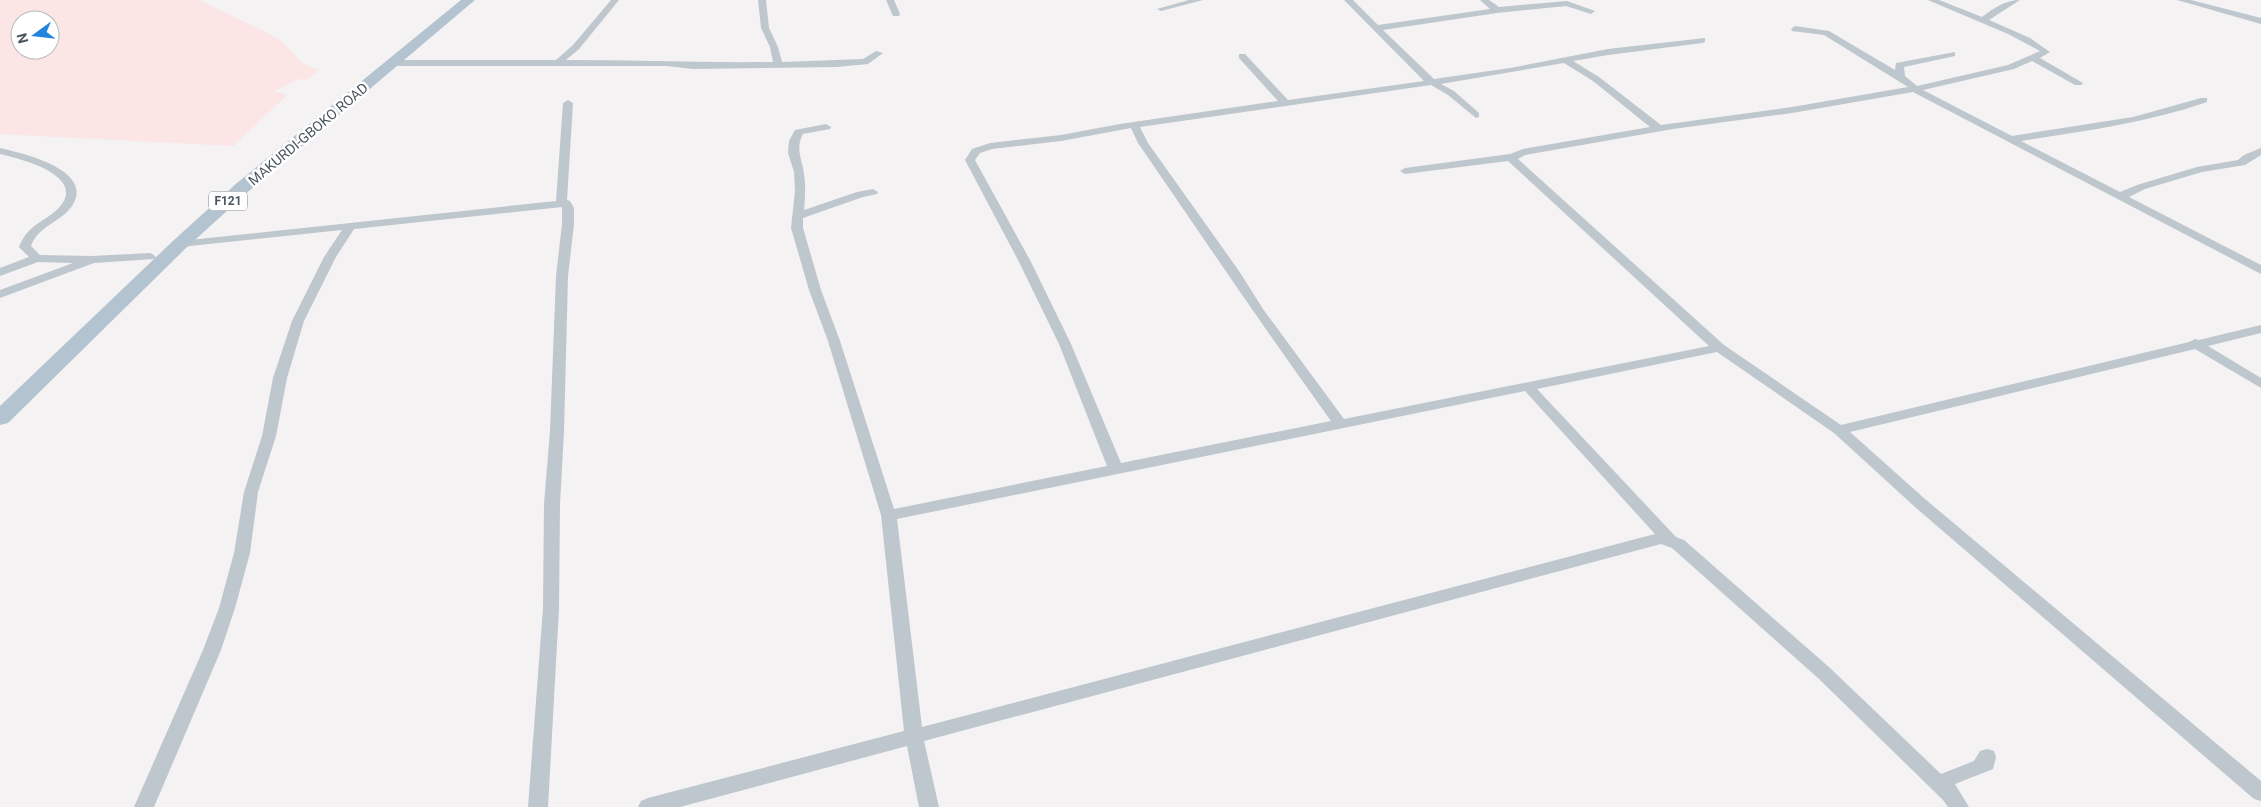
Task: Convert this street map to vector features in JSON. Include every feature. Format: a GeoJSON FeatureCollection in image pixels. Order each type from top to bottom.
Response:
{"type":"FeatureCollection","features":[{"type":"Feature","properties":{"kind":"main road","name":"F121"},"geometry":{"type":"LineString","coordinates":[[0,398],[150,257],[277,143],[457,0]]}},
{"type":"Feature","properties":{"kind":"main road","name":"MAKURDI-GBOKO ROAD"},"geometry":{"type":"LineString","coordinates":[[0,418],[180,244],[292,145],[469,0]]}},
{"type":"Feature","properties":{"kind":"street"},"geometry":{"type":"LineString","coordinates":[[558,63],[576,47],[615,0]]}},
{"type":"Feature","properties":{"kind":"street"},"geometry":{"type":"LineString","coordinates":[[762,0],[765,28],[774,46],[778,64]]}},
{"type":"Feature","properties":{"kind":"street"},"geometry":{"type":"LineString","coordinates":[[890,0],[896,14]]}},
{"type":"Feature","properties":{"kind":"street"},"geometry":{"type":"LineString","coordinates":[[1161,9],[1199,0]]}},
{"type":"Feature","properties":{"kind":"street"},"geometry":{"type":"LineString","coordinates":[[1348,0],[1430,81],[1451,93],[1476,115]]}},
{"type":"Feature","properties":{"kind":"street"},"geometry":{"type":"LineString","coordinates":[[1484,0],[1497,10]]}},
{"type":"Feature","properties":{"kind":"street"},"geometry":{"type":"LineString","coordinates":[[1405,170],[1512,156],[1658,128],[1792,110],[1914,89],[2011,67],[2046,52],[1983,21],[1932,0]]}},
{"type":"Feature","properties":{"kind":"street"},"geometry":{"type":"LineString","coordinates":[[1983,21],[1995,11],[2016,0]]}},
{"type":"Feature","properties":{"kind":"street"},"geometry":{"type":"LineString","coordinates":[[2181,0],[2261,22]]}},
{"type":"Feature","properties":{"kind":"street"},"geometry":{"type":"LineString","coordinates":[[1377,28],[1497,10],[1567,2],[1591,11]]}},
{"type":"Feature","properties":{"kind":"street"},"geometry":{"type":"LineString","coordinates":[[1794,29],[1826,33],[1842,41],[1901,78],[1914,89],[2261,270]]}},
{"type":"Feature","properties":{"kind":"street"},"geometry":{"type":"LineString","coordinates":[[1116,470],[1065,344],[1025,262],[970,160],[976,151],[990,146],[1061,138],[1134,125],[1510,71],[1608,52],[1702,40]]}},
{"type":"Feature","properties":{"kind":"street"},"geometry":{"type":"LineString","coordinates":[[394,63],[666,63],[692,66],[864,62],[879,53]]}},
{"type":"Feature","properties":{"kind":"street"},"geometry":{"type":"LineString","coordinates":[[1901,78],[1899,65],[1952,54]]}},
{"type":"Feature","properties":{"kind":"street"},"geometry":{"type":"LineString","coordinates":[[1242,56],[1285,103]]}},
{"type":"Feature","properties":{"kind":"street"},"geometry":{"type":"LineString","coordinates":[[2033,58],[2078,84]]}},
{"type":"Feature","properties":{"kind":"street"},"geometry":{"type":"LineString","coordinates":[[1566,60],[1596,79],[1658,128]]}},
{"type":"Feature","properties":{"kind":"street"},"geometry":{"type":"LineString","coordinates":[[2012,139],[2154,116],[2204,100]]}},
{"type":"Feature","properties":{"kind":"street"},"geometry":{"type":"LineString","coordinates":[[560,203],[568,103]]}},
{"type":"Feature","properties":{"kind":"street"},"geometry":{"type":"LineString","coordinates":[[1134,125],[1142,143],[1233,271],[1257,310],[1341,425]]}},
{"type":"Feature","properties":{"kind":"street"},"geometry":{"type":"LineString","coordinates":[[826,127],[799,132],[794,141],[793,153],[800,191],[797,228],[815,290],[834,341],[845,381],[889,515],[914,737],[929,807]]}},
{"type":"Feature","properties":{"kind":"street"},"geometry":{"type":"LineString","coordinates":[[0,151],[53,169],[64,177],[70,185],[71,194],[67,205],[27,240],[26,247],[37,258]]}},
{"type":"Feature","properties":{"kind":"street"},"geometry":{"type":"LineString","coordinates":[[2121,196],[2141,187],[2200,169],[2241,163],[2248,156],[2261,151]]}},
{"type":"Feature","properties":{"kind":"street"},"geometry":{"type":"LineString","coordinates":[[1512,156],[1515,163],[1603,240],[1719,348],[1839,430],[1920,503],[2261,793]]}},
{"type":"Feature","properties":{"kind":"street"},"geometry":{"type":"LineString","coordinates":[[799,216],[861,194],[873,192]]}},
{"type":"Feature","properties":{"kind":"street"},"geometry":{"type":"LineString","coordinates":[[180,244],[566,203],[568,208],[568,224],[562,276],[557,431],[552,504],[551,608],[538,807]]}},
{"type":"Feature","properties":{"kind":"street"},"geometry":{"type":"LineString","coordinates":[[144,807],[212,650],[227,608],[242,553],[251,492],[269,436],[280,378],[298,320],[330,257],[350,226]]}},
{"type":"Feature","properties":{"kind":"street"},"geometry":{"type":"LineString","coordinates":[[0,272],[37,258],[92,260],[150,257]]}},
{"type":"Feature","properties":{"kind":"street"},"geometry":{"type":"LineString","coordinates":[[0,294],[92,260]]}},
{"type":"Feature","properties":{"kind":"street"},"geometry":{"type":"LineString","coordinates":[[1839,430],[1960,400],[2054,380],[2194,343],[2261,329]]}},
{"type":"Feature","properties":{"kind":"street"},"geometry":{"type":"LineString","coordinates":[[2194,343],[2261,384]]}},
{"type":"Feature","properties":{"kind":"street"},"geometry":{"type":"LineString","coordinates":[[889,515],[1719,348]]}},
{"type":"Feature","properties":{"kind":"street"},"geometry":{"type":"LineString","coordinates":[[1528,387],[1670,541]]}},
{"type":"Feature","properties":{"kind":"street"},"geometry":{"type":"LineString","coordinates":[[648,807],[1662,538],[1678,544],[1824,673],[1953,800]]}},
{"type":"Feature","properties":{"kind":"street"},"geometry":{"type":"LineString","coordinates":[[1953,800],[1943,783],[1950,776],[1980,767],[1986,763],[1987,757]]}},
{"type":"Feature","properties":{"kind":"shaded area"},"geometry":{"type":"Polygon","coordinates":[[[0,0],[199,0],[270,34],[283,43],[302,63],[319,70],[306,80],[298,79],[275,91],[287,95],[233,146],[0,134],[0,0]]]}}]}
